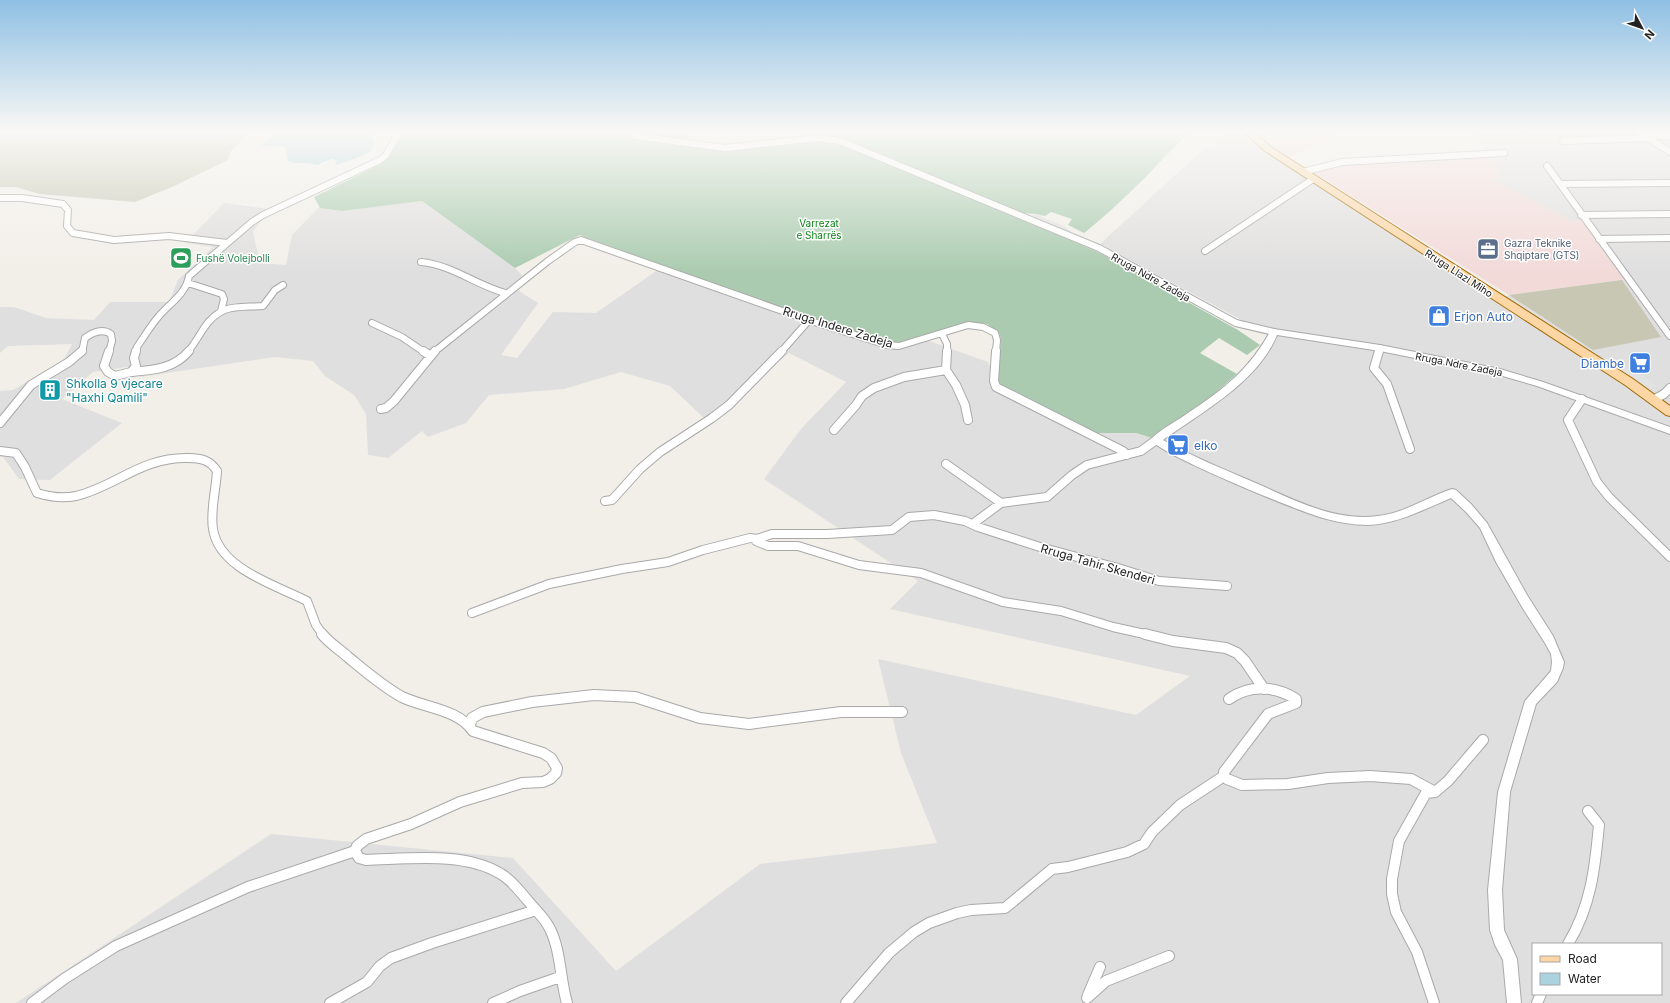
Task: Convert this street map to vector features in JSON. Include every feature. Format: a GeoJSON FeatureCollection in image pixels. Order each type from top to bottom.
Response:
{"type":"FeatureCollection","features":[{"type":"Feature","properties":{"kind":"main road","name":"Rruga Llazi Miho"},"geometry":{"type":"LineString","coordinates":[[1313,179],[1670,412]]}},
{"type":"Feature","properties":{"kind":"street"},"geometry":{"type":"LineString","coordinates":[[131,372],[136,366],[134,358],[137,347],[159,316],[179,297],[188,284],[192,273],[252,222],[341,179]]}},
{"type":"Feature","properties":{"kind":"street","name":"Rruga Ndre Zadeja"},"geometry":{"type":"LineString","coordinates":[[932,179],[1099,248],[1236,323],[1252,328],[1380,348],[1508,374],[1670,431]]}},
{"type":"Feature","properties":{"kind":"street"},"geometry":{"type":"LineString","coordinates":[[1205,251],[1313,179]]}},
{"type":"Feature","properties":{"kind":"street"},"geometry":{"type":"LineString","coordinates":[[1556,179],[1670,336]]}},
{"type":"Feature","properties":{"kind":"street"},"geometry":{"type":"LineString","coordinates":[[1560,184],[1670,183]]}},
{"type":"Feature","properties":{"kind":"street"},"geometry":{"type":"LineString","coordinates":[[0,198],[17,198],[63,204],[68,210],[67,225],[69,230],[73,233],[114,240],[169,236],[227,243]]}},
{"type":"Feature","properties":{"kind":"street"},"geometry":{"type":"LineString","coordinates":[[1581,215],[1670,214]]}},
{"type":"Feature","properties":{"kind":"street"},"geometry":{"type":"LineString","coordinates":[[1599,238],[1670,238]]}},
{"type":"Feature","properties":{"kind":"street","name":"Rruga Indere Zadeja"},"geometry":{"type":"LineString","coordinates":[[505,293],[575,242],[581,240],[810,320],[894,346],[942,334],[968,325],[978,325],[988,328],[996,333],[997,340],[994,381],[996,387],[1123,451],[1127,455]]}},
{"type":"Feature","properties":{"kind":"street"},"geometry":{"type":"LineString","coordinates":[[381,409],[386,408],[394,401],[431,356],[444,343],[505,293],[437,263],[421,262]]}},
{"type":"Feature","properties":{"kind":"street"},"geometry":{"type":"LineString","coordinates":[[188,284],[203,287],[222,294],[224,299],[221,311]]}},
{"type":"Feature","properties":{"kind":"street"},"geometry":{"type":"LineString","coordinates":[[0,424],[11,413],[19,398],[30,387],[78,355],[83,350],[85,338],[95,332],[106,331],[112,334],[112,341],[104,366],[108,372],[115,376],[131,372],[159,369],[180,361],[190,351],[208,322],[221,311],[263,306],[275,290],[283,285]]}},
{"type":"Feature","properties":{"kind":"street"},"geometry":{"type":"LineString","coordinates":[[605,501],[612,500],[643,467],[660,452],[719,414],[792,342],[810,320]]}},
{"type":"Feature","properties":{"kind":"street"},"geometry":{"type":"LineString","coordinates":[[372,323],[402,337],[431,356]]}},
{"type":"Feature","properties":{"kind":"street"},"geometry":{"type":"LineString","coordinates":[[974,523],[1001,503],[1046,497],[1072,475],[1087,465],[1141,451],[1209,404],[1238,380],[1262,354],[1273,338],[1274,332]]}},
{"type":"Feature","properties":{"kind":"street"},"geometry":{"type":"LineString","coordinates":[[942,334],[946,344],[946,370],[965,405],[968,420]]}},
{"type":"Feature","properties":{"kind":"street"},"geometry":{"type":"LineString","coordinates":[[1380,348],[1374,368],[1387,384],[1410,449]]}},
{"type":"Feature","properties":{"kind":"street"},"geometry":{"type":"LineString","coordinates":[[834,430],[856,406],[866,392],[881,385],[910,376],[946,370]]}},
{"type":"Feature","properties":{"kind":"street"},"geometry":{"type":"LineString","coordinates":[[1653,400],[1664,394],[1670,388]]}},
{"type":"Feature","properties":{"kind":"street"},"geometry":{"type":"LineString","coordinates":[[1582,399],[1568,420],[1589,463],[1594,478],[1609,497],[1670,557]]}},
{"type":"Feature","properties":{"kind":"street"},"geometry":{"type":"LineString","coordinates":[[1156,440],[1187,458],[1234,479],[1282,499],[1344,520],[1371,521],[1383,519],[1406,512],[1452,493],[1459,498],[1479,519],[1488,532],[1526,604],[1546,634],[1558,662],[1558,671],[1531,701],[1504,792],[1496,866],[1496,914],[1497,930],[1500,940],[1510,959],[1514,1003]]}},
{"type":"Feature","properties":{"kind":"street"},"geometry":{"type":"LineString","coordinates":[[0,451],[16,452],[31,477],[37,493],[50,498],[64,498],[83,494],[137,468],[169,459],[196,458],[207,461],[214,465],[217,472],[213,530],[218,544],[229,558],[256,577],[307,601],[319,631],[335,648],[390,690],[423,706],[449,713],[470,725],[473,731],[543,753],[551,758],[557,768],[556,773],[550,779],[543,782],[522,783],[460,802],[411,824],[366,839],[357,846],[355,851],[248,887],[123,942],[64,979],[32,1003]]}},
{"type":"Feature","properties":{"kind":"street"},"geometry":{"type":"LineString","coordinates":[[946,464],[1001,503]]}},
{"type":"Feature","properties":{"kind":"street","name":"Rruga Tahir Skenderi"},"geometry":{"type":"LineString","coordinates":[[472,613],[549,584],[622,569],[668,562],[750,538],[757,539],[772,534],[827,534],[892,530],[910,516],[917,514],[947,517],[974,523],[978,527],[1040,548],[1118,568],[1158,581],[1227,586]]}},
{"type":"Feature","properties":{"kind":"street"},"geometry":{"type":"LineString","coordinates":[[757,539],[758,542],[763,545],[798,546],[860,565],[921,573],[1002,602],[1061,611],[1113,627],[1173,641],[1226,648],[1238,653],[1264,688]]}},
{"type":"Feature","properties":{"kind":"street"},"geometry":{"type":"LineString","coordinates":[[846,1003],[898,943],[918,930],[943,917],[970,910],[999,910],[1005,908],[1052,869],[1128,852],[1144,844],[1152,832],[1180,805],[1224,776],[1225,770],[1268,714],[1296,703],[1296,699],[1291,695],[1264,688],[1242,690],[1229,699]]}},
{"type":"Feature","properties":{"kind":"street"},"geometry":{"type":"LineString","coordinates":[[470,725],[472,718],[483,712],[532,702],[594,695],[635,697],[700,718],[749,724],[841,712],[902,712]]}},
{"type":"Feature","properties":{"kind":"street"},"geometry":{"type":"LineString","coordinates":[[1434,1003],[1417,952],[1396,912],[1392,894],[1392,879],[1399,841],[1426,793],[1435,792],[1448,781],[1483,740]]}},
{"type":"Feature","properties":{"kind":"street"},"geometry":{"type":"LineString","coordinates":[[1224,776],[1229,781],[1252,786],[1293,783],[1345,776],[1396,777],[1411,779],[1435,792]]}},
{"type":"Feature","properties":{"kind":"street"},"geometry":{"type":"LineString","coordinates":[[1569,943],[1579,926],[1595,870],[1599,825],[1588,811]]}},
{"type":"Feature","properties":{"kind":"street"},"geometry":{"type":"LineString","coordinates":[[355,851],[356,855],[362,860],[430,858],[462,861],[496,871],[514,884],[549,927],[555,944],[566,1003]]}},
{"type":"Feature","properties":{"kind":"street"},"geometry":{"type":"LineString","coordinates":[[330,1003],[367,982],[380,966],[391,958],[432,943],[536,910]]}},
{"type":"Feature","properties":{"kind":"street"},"geometry":{"type":"LineString","coordinates":[[1086,1001],[1106,981],[1169,956]]}},
{"type":"Feature","properties":{"kind":"street"},"geometry":{"type":"LineString","coordinates":[[1086,1001],[1100,967]]}},
{"type":"Feature","properties":{"kind":"street"},"geometry":{"type":"LineString","coordinates":[[493,1003],[520,991],[560,977]]}},
{"type":"Feature","properties":{"kind":"shaded area"},"geometry":{"type":"Polygon","coordinates":[[[0,179],[189,179],[135,202],[39,194],[16,187],[0,187],[0,179]]]}},
{"type":"Feature","properties":{"kind":"shaded area"},"geometry":{"type":"Polygon","coordinates":[[[1171,179],[1314,179],[1493,298],[1627,279],[1571,221],[1490,179],[1670,179],[1670,1003],[16,1003],[271,834],[513,858],[616,971],[760,864],[937,843],[901,753],[878,659],[1136,715],[1190,676],[890,609],[918,581],[764,479],[801,429],[846,382],[789,353],[704,418],[670,386],[621,372],[564,389],[489,395],[466,423],[428,437],[422,431],[388,458],[368,455],[366,414],[354,395],[325,376],[313,361],[275,357],[140,377],[127,367],[93,372],[62,399],[122,423],[50,480],[19,479],[3,457],[0,457],[0,391],[13,390],[63,361],[72,344],[8,346],[0,353],[0,307],[14,307],[46,318],[94,320],[110,302],[169,302],[178,280],[213,247],[185,243],[224,203],[269,209],[253,232],[260,263],[286,265],[292,235],[320,206],[342,211],[422,201],[515,268],[522,275],[519,291],[538,303],[501,355],[517,358],[553,312],[596,313],[662,267],[892,342],[929,341],[988,362],[998,386],[1090,433],[1136,433],[1152,438],[1212,406],[1242,382],[1277,339],[1100,244],[1171,179]]]}},
{"type":"Feature","properties":{"kind":"shaded area"},"geometry":{"type":"Polygon","coordinates":[[[1324,179],[1491,179],[1571,221],[1584,219],[1628,279],[1509,295],[1324,179]]]}},
{"type":"Feature","properties":{"kind":"shaded area"},"geometry":{"type":"Polygon","coordinates":[[[1021,214],[1037,215],[1064,226],[1078,237],[1021,214]]]}},
{"type":"Feature","properties":{"kind":"shaded area"},"geometry":{"type":"Polygon","coordinates":[[[1622,280],[1661,337],[1593,350],[1509,295],[1622,280]]]}},
{"type":"Feature","properties":{"kind":"shaded area"},"geometry":{"type":"Polygon","coordinates":[[[1613,359],[1657,386],[1650,388],[1607,361],[1613,359]]]}},
{"type":"Feature","properties":{"kind":"green space","name":"Varrezat e Sharrës"},"geometry":{"type":"Polygon","coordinates":[[[351,179],[925,179],[1100,253],[1238,330],[1260,345],[1247,355],[1219,338],[1200,353],[1237,374],[1207,400],[1152,438],[1136,433],[1090,433],[1004,390],[997,382],[1001,339],[999,333],[987,324],[971,322],[895,344],[811,318],[596,243],[580,235],[515,268],[422,201],[342,211],[320,208],[314,197],[351,179]]]}},
{"type":"Feature","properties":{"kind":"green space"},"geometry":{"type":"Polygon","coordinates":[[[940,179],[1143,179],[1084,233],[1068,225],[1072,219],[1051,212],[1045,216],[1022,213],[940,179]]]}},
{"type":"Feature","properties":{"kind":"green space","name":"Fushë Volejbolli"},"geometry":{"type":"Polygon","coordinates":[[[180,252],[192,260],[182,265],[169,257],[180,252]]]}},
{"type":"Feature","properties":{"kind":"place","name":"Gazra Teknike Shqiptare (GTS)"},"geometry":{"type":"Point","coordinates":[1488,249]}},
{"type":"Feature","properties":{"kind":"place","name":"Fushë Volejbolli"},"geometry":{"type":"Point","coordinates":[181,258]}},
{"type":"Feature","properties":{"kind":"place","name":"Erjon Auto"},"geometry":{"type":"Point","coordinates":[1439,316]}},
{"type":"Feature","properties":{"kind":"place","name":"Diambe"},"geometry":{"type":"Point","coordinates":[1640,363]}},
{"type":"Feature","properties":{"kind":"place","name":"Shkolla 9 vjecare \"Haxhi Qamili\""},"geometry":{"type":"Point","coordinates":[50,390]}},
{"type":"Feature","properties":{"kind":"place","name":"elko"},"geometry":{"type":"Point","coordinates":[1178,445]}}]}
